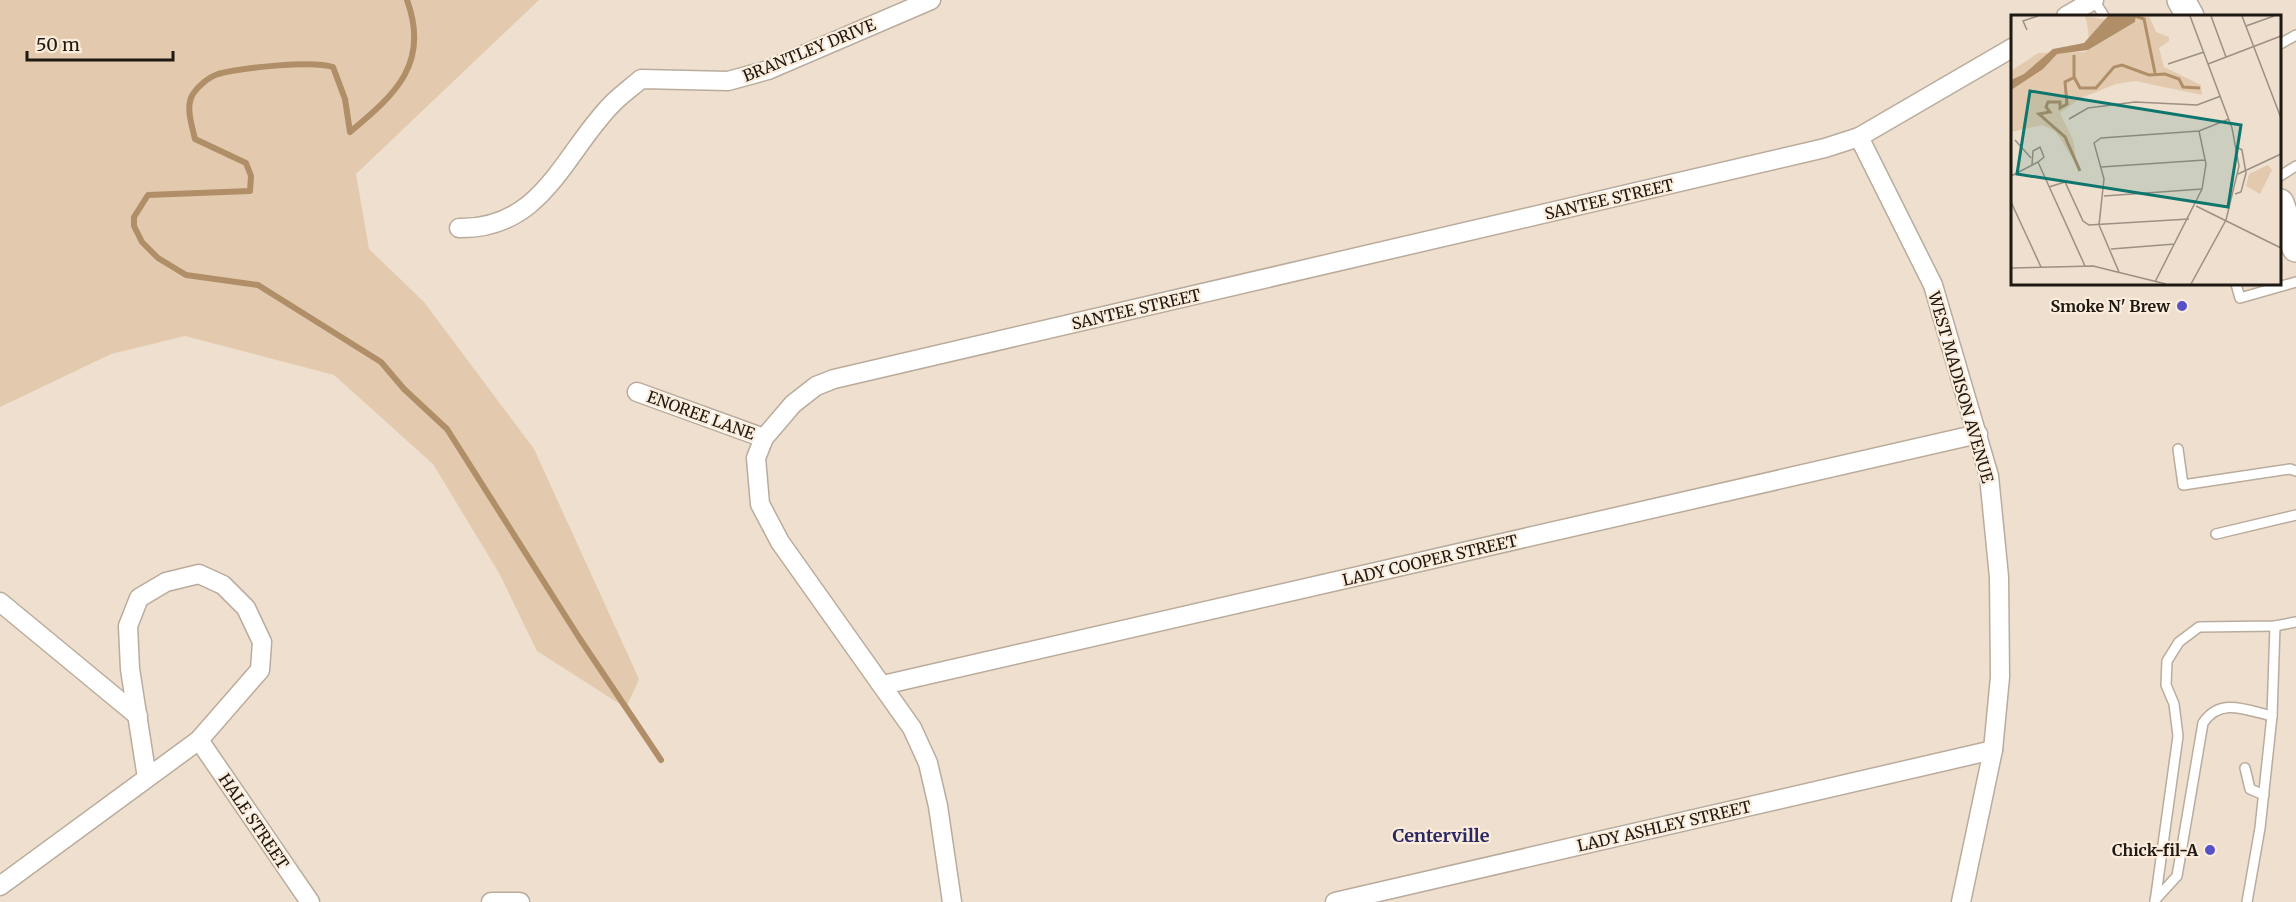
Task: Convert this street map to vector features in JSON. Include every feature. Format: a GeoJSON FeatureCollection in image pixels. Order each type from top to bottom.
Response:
{"type":"FeatureCollection","features":[{"type":"Feature","properties":{"kind":"main road"},"geometry":{"type":"LineString","coordinates":[[2281,208],[2296,246]]}},
{"type":"Feature","properties":{"kind":"street","name":"BRANTLEY DRIVE"},"geometry":{"type":"LineString","coordinates":[[459,228],[475,228],[516,215],[552,184],[612,103],[641,79],[728,81],[768,70],[931,0]]}},
{"type":"Feature","properties":{"kind":"street"},"geometry":{"type":"LineString","coordinates":[[2068,15],[2094,0]]}},
{"type":"Feature","properties":{"kind":"street","name":"SANTEE STREET"},"geometry":{"type":"LineString","coordinates":[[952,902],[943,833],[927,763],[912,728],[780,542],[760,504],[756,458],[764,438],[794,404],[816,386],[834,379],[1826,148],[1859,137],[2011,49]]}},
{"type":"Feature","properties":{"kind":"street","name":"WEST MADISON AVENUE"},"geometry":{"type":"LineString","coordinates":[[1859,137],[1933,285],[1989,476],[1999,577],[2000,676],[1993,750],[1961,902]]}},
{"type":"Feature","properties":{"kind":"street","name":"ENOREE LANE"},"geometry":{"type":"LineString","coordinates":[[637,392],[764,438]]}},
{"type":"Feature","properties":{"kind":"street","name":"LADY COOPER STREET"},"geometry":{"type":"LineString","coordinates":[[883,685],[1978,434]]}},
{"type":"Feature","properties":{"kind":"street"},"geometry":{"type":"LineString","coordinates":[[0,886],[199,740],[260,670],[262,642],[246,608],[223,585],[199,574],[166,582],[138,598],[128,626],[130,669],[147,778]]}},
{"type":"Feature","properties":{"kind":"street"},"geometry":{"type":"LineString","coordinates":[[0,602],[138,716]]}},
{"type":"Feature","properties":{"kind":"street","name":"HALE STREET"},"geometry":{"type":"LineString","coordinates":[[199,740],[310,902]]}},
{"type":"Feature","properties":{"kind":"street","name":"LADY ASHLEY STREET"},"geometry":{"type":"LineString","coordinates":[[1335,902],[1993,750]]}},
{"type":"Feature","properties":{"kind":"street"},"geometry":{"type":"LineString","coordinates":[[491,902],[520,902]]}},
{"type":"Feature","properties":{"kind":"lane"},"geometry":{"type":"LineString","coordinates":[[2094,0],[2103,15]]}},
{"type":"Feature","properties":{"kind":"lane"},"geometry":{"type":"LineString","coordinates":[[2281,43],[2296,35]]}},
{"type":"Feature","properties":{"kind":"lane"},"geometry":{"type":"LineString","coordinates":[[2281,175],[2296,166]]}},
{"type":"Feature","properties":{"kind":"lane"},"geometry":{"type":"LineString","coordinates":[[2236,285],[2240,298],[2296,282]]}},
{"type":"Feature","properties":{"kind":"lane"},"geometry":{"type":"LineString","coordinates":[[2178,449],[2183,486],[2294,469]]}},
{"type":"Feature","properties":{"kind":"lane"},"geometry":{"type":"LineString","coordinates":[[2216,534],[2296,515]]}},
{"type":"Feature","properties":{"kind":"lane"},"geometry":{"type":"LineString","coordinates":[[2155,901],[2178,736],[2174,704],[2166,684],[2167,660],[2179,642],[2199,627],[2275,626],[2296,622]]}},
{"type":"Feature","properties":{"kind":"lane"},"geometry":{"type":"LineString","coordinates":[[2247,902],[2264,795],[2272,716],[2275,626]]}},
{"type":"Feature","properties":{"kind":"lane"},"geometry":{"type":"LineString","coordinates":[[2155,901],[2177,876],[2203,723],[2211,711],[2223,706],[2249,714],[2272,716]]}},
{"type":"Feature","properties":{"kind":"lane"},"geometry":{"type":"LineString","coordinates":[[2245,768],[2250,789],[2264,795]]}},
{"type":"Feature","properties":{"kind":"shaded area"},"geometry":{"type":"Polygon","coordinates":[[[0,0],[539,0],[356,174],[369,249],[424,302],[534,449],[639,679],[626,708],[537,651],[499,573],[433,464],[334,375],[185,336],[111,354],[0,407],[0,0]]]}},
{"type":"Feature","properties":{"kind":"waterway"},"geometry":{"type":"LineString","coordinates":[[407,0],[413,22],[414,42],[411,59],[394,90],[382,104],[350,132],[345,99],[333,67],[309,64],[259,67],[218,74],[204,82],[193,94],[190,104],[195,139],[246,163],[251,176],[250,191],[148,195],[134,217],[134,226],[142,242],[158,258],[186,275],[258,285],[381,362],[404,389],[447,429],[580,639],[661,760]]}},
{"type":"Feature","properties":{"kind":"place","name":"Smoke N' Brew"},"geometry":{"type":"Point","coordinates":[2182,306]}},
{"type":"Feature","properties":{"kind":"place","name":"Chick-fil-A"},"geometry":{"type":"Point","coordinates":[2210,850]}},
{"type":"Feature","properties":{"kind":"district","name":"Centerville"},"geometry":{"type":"Point","coordinates":[1441,836]}}]}
